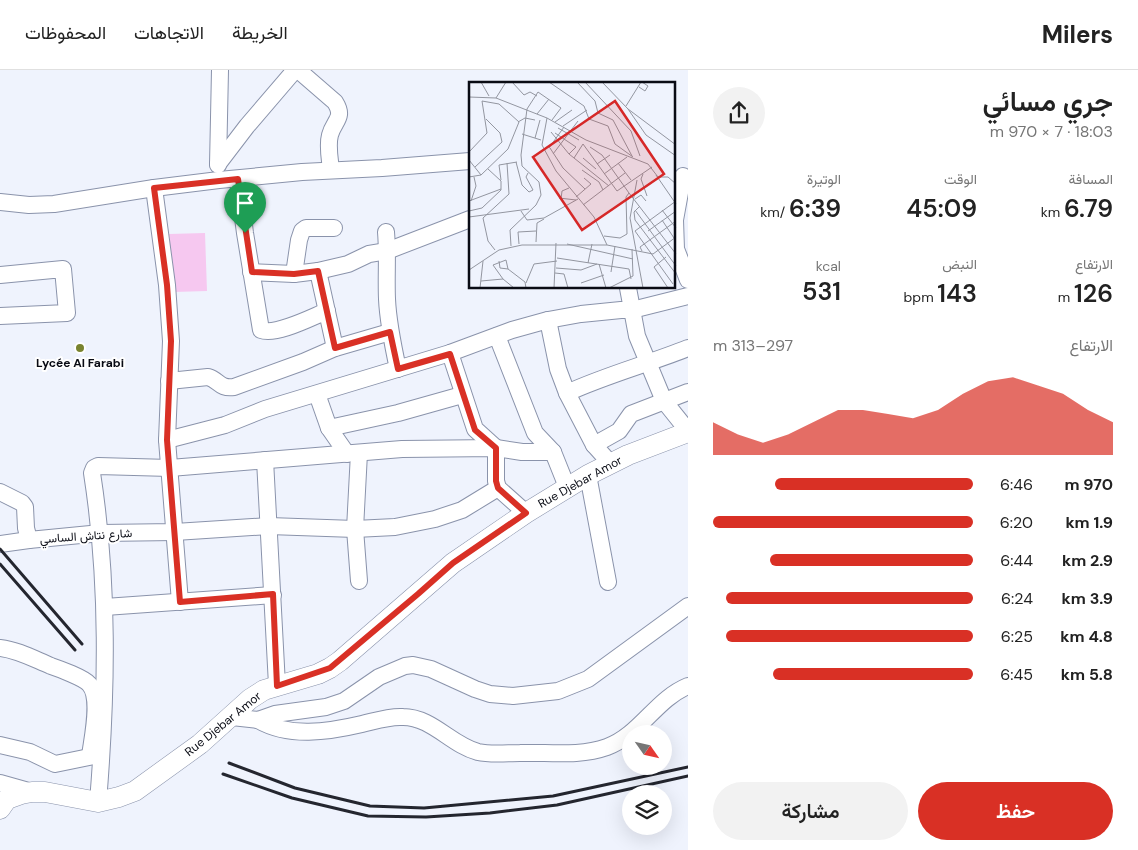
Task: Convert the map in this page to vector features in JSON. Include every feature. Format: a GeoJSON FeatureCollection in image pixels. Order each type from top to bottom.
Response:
{"type":"FeatureCollection","features":[{"type":"Feature","properties":{"kind":"main road","name":"Rue Djebar Amor"},"geometry":{"type":"LineString","coordinates":[[0,809],[7,799],[32,792],[69,796],[98,802],[119,798],[134,791],[185,756],[232,717],[250,699],[264,690],[330,668],[453,563],[526,513],[588,475],[688,431]]}},
{"type":"Feature","properties":{"kind":"street"},"geometry":{"type":"LineString","coordinates":[[218,172],[220,70]]}},
{"type":"Feature","properties":{"kind":"street"},"geometry":{"type":"LineString","coordinates":[[218,172],[247,126],[296,70],[334,102],[339,109],[340,115],[330,134],[329,148],[332,170]]}},
{"type":"Feature","properties":{"kind":"street"},"geometry":{"type":"LineString","coordinates":[[0,202],[29,205],[54,204],[154,188],[218,172],[238,179],[302,172],[469,161]]}},
{"type":"Feature","properties":{"kind":"street"},"geometry":{"type":"LineString","coordinates":[[676,214],[682,176]]}},
{"type":"Feature","properties":{"kind":"street"},"geometry":{"type":"LineString","coordinates":[[238,179],[260,326],[263,331],[292,325],[327,311]]}},
{"type":"Feature","properties":{"kind":"street"},"geometry":{"type":"LineString","coordinates":[[154,188],[167,285],[171,341],[167,440],[180,602]]}},
{"type":"Feature","properties":{"kind":"street"},"geometry":{"type":"LineString","coordinates":[[252,272],[294,274],[348,264],[369,254],[387,252],[469,219]]}},
{"type":"Feature","properties":{"kind":"street"},"geometry":{"type":"LineString","coordinates":[[294,274],[298,240],[303,229],[334,228]]}},
{"type":"Feature","properties":{"kind":"street"},"geometry":{"type":"LineString","coordinates":[[386,232],[387,299],[390,332],[398,369]]}},
{"type":"Feature","properties":{"kind":"street"},"geometry":{"type":"LineString","coordinates":[[676,252],[688,280]]}},
{"type":"Feature","properties":{"kind":"street"},"geometry":{"type":"LineString","coordinates":[[0,276],[63,269],[67,313],[0,316]]}},
{"type":"Feature","properties":{"kind":"street"},"geometry":{"type":"LineString","coordinates":[[318,271],[335,348]]}},
{"type":"Feature","properties":{"kind":"street"},"geometry":{"type":"LineString","coordinates":[[628,289],[637,336],[664,401],[688,431]]}},
{"type":"Feature","properties":{"kind":"street"},"geometry":{"type":"LineString","coordinates":[[167,440],[225,425],[265,409],[450,354],[497,336],[548,320],[581,314],[632,310],[688,296]]}},
{"type":"Feature","properties":{"kind":"street"},"geometry":{"type":"LineString","coordinates":[[548,320],[558,369],[567,393],[594,444],[611,464]]}},
{"type":"Feature","properties":{"kind":"street"},"geometry":{"type":"LineString","coordinates":[[169,381],[208,378],[213,379],[223,387],[234,387],[303,362],[335,348],[390,332]]}},
{"type":"Feature","properties":{"kind":"street"},"geometry":{"type":"LineString","coordinates":[[497,336],[535,433],[553,452],[567,487]]}},
{"type":"Feature","properties":{"kind":"street"},"geometry":{"type":"LineString","coordinates":[[567,393],[607,376],[688,348]]}},
{"type":"Feature","properties":{"kind":"street"},"geometry":{"type":"LineString","coordinates":[[450,354],[475,430],[496,448],[496,481],[498,488],[526,513]]}},
{"type":"Feature","properties":{"kind":"street"},"geometry":{"type":"LineString","coordinates":[[594,444],[619,431],[631,414],[688,392]]}},
{"type":"Feature","properties":{"kind":"street"},"geometry":{"type":"LineString","coordinates":[[317,394],[329,428],[353,454],[355,529],[359,581]]}},
{"type":"Feature","properties":{"kind":"street"},"geometry":{"type":"LineString","coordinates":[[329,428],[398,413],[462,394]]}},
{"type":"Feature","properties":{"kind":"street"},"geometry":{"type":"LineString","coordinates":[[96,755],[104,696],[105,607],[100,533],[92,473],[94,468],[98,466],[170,468],[402,449],[496,448],[522,452],[553,452]]}},
{"type":"Feature","properties":{"kind":"street"},"geometry":{"type":"LineString","coordinates":[[265,460],[277,686]]}},
{"type":"Feature","properties":{"kind":"street"},"geometry":{"type":"LineString","coordinates":[[588,475],[608,582]]}},
{"type":"Feature","properties":{"kind":"street","name":"شارع نتاش الساسي"},"geometry":{"type":"LineString","coordinates":[[1,489],[25,507],[25,541],[100,533],[175,532],[269,526],[355,529],[414,524],[462,510],[498,488]]}},
{"type":"Feature","properties":{"kind":"street"},"geometry":{"type":"LineString","coordinates":[[0,544],[25,541]]}},
{"type":"Feature","properties":{"kind":"street"},"geometry":{"type":"LineString","coordinates":[[105,607],[273,594]]}},
{"type":"Feature","properties":{"kind":"street"},"geometry":{"type":"LineString","coordinates":[[258,720],[270,715],[326,707],[344,701],[379,677],[405,666],[413,665],[430,669],[490,694],[513,696],[558,691],[588,679],[688,606]]}},
{"type":"Feature","properties":{"kind":"street"},"geometry":{"type":"LineString","coordinates":[[0,648],[12,650],[90,684],[96,709],[98,802]]}},
{"type":"Feature","properties":{"kind":"street"},"geometry":{"type":"LineString","coordinates":[[232,717],[258,720],[282,731],[296,732],[332,731],[388,718],[413,718],[478,752],[581,753],[608,747],[626,737],[636,730],[666,700],[688,686]]}},
{"type":"Feature","properties":{"kind":"street"},"geometry":{"type":"LineString","coordinates":[[0,745],[30,752],[55,764],[96,755]]}},
{"type":"Feature","properties":{"kind":"street"},"geometry":{"type":"LineString","coordinates":[[0,783],[32,792]]}},
{"type":"Feature","properties":{"kind":"shaded area"},"geometry":{"type":"Polygon","coordinates":[[[205,233],[207,291],[174,292],[169,234],[205,233]]]}},
{"type":"Feature","properties":{"kind":"railway"},"geometry":{"type":"LineString","coordinates":[[0,549],[82,644]]}},
{"type":"Feature","properties":{"kind":"railway"},"geometry":{"type":"LineString","coordinates":[[0,564],[75,650]]}},
{"type":"Feature","properties":{"kind":"railway"},"geometry":{"type":"LineString","coordinates":[[229,763],[295,788],[370,806],[424,808],[553,796],[688,767]]}},
{"type":"Feature","properties":{"kind":"railway"},"geometry":{"type":"LineString","coordinates":[[223,774],[292,798],[368,816],[426,817],[490,813],[557,805],[688,776]]}},
{"type":"Feature","properties":{"kind":"place","name":"Lycée Al Farabi"},"geometry":{"type":"Point","coordinates":[80,348]}},
{"type":"Feature","properties":{"kind":"route"},"geometry":{"type":"LineString","coordinates":[[238,179],[245,233],[252,272],[294,274],[318,271],[335,348],[390,332],[398,369],[450,354],[475,430],[496,448],[496,481],[498,488],[526,513],[453,563],[330,668],[318,674],[277,686],[273,594],[180,602],[167,440],[171,341],[167,285],[154,188],[238,179]]}}]}
